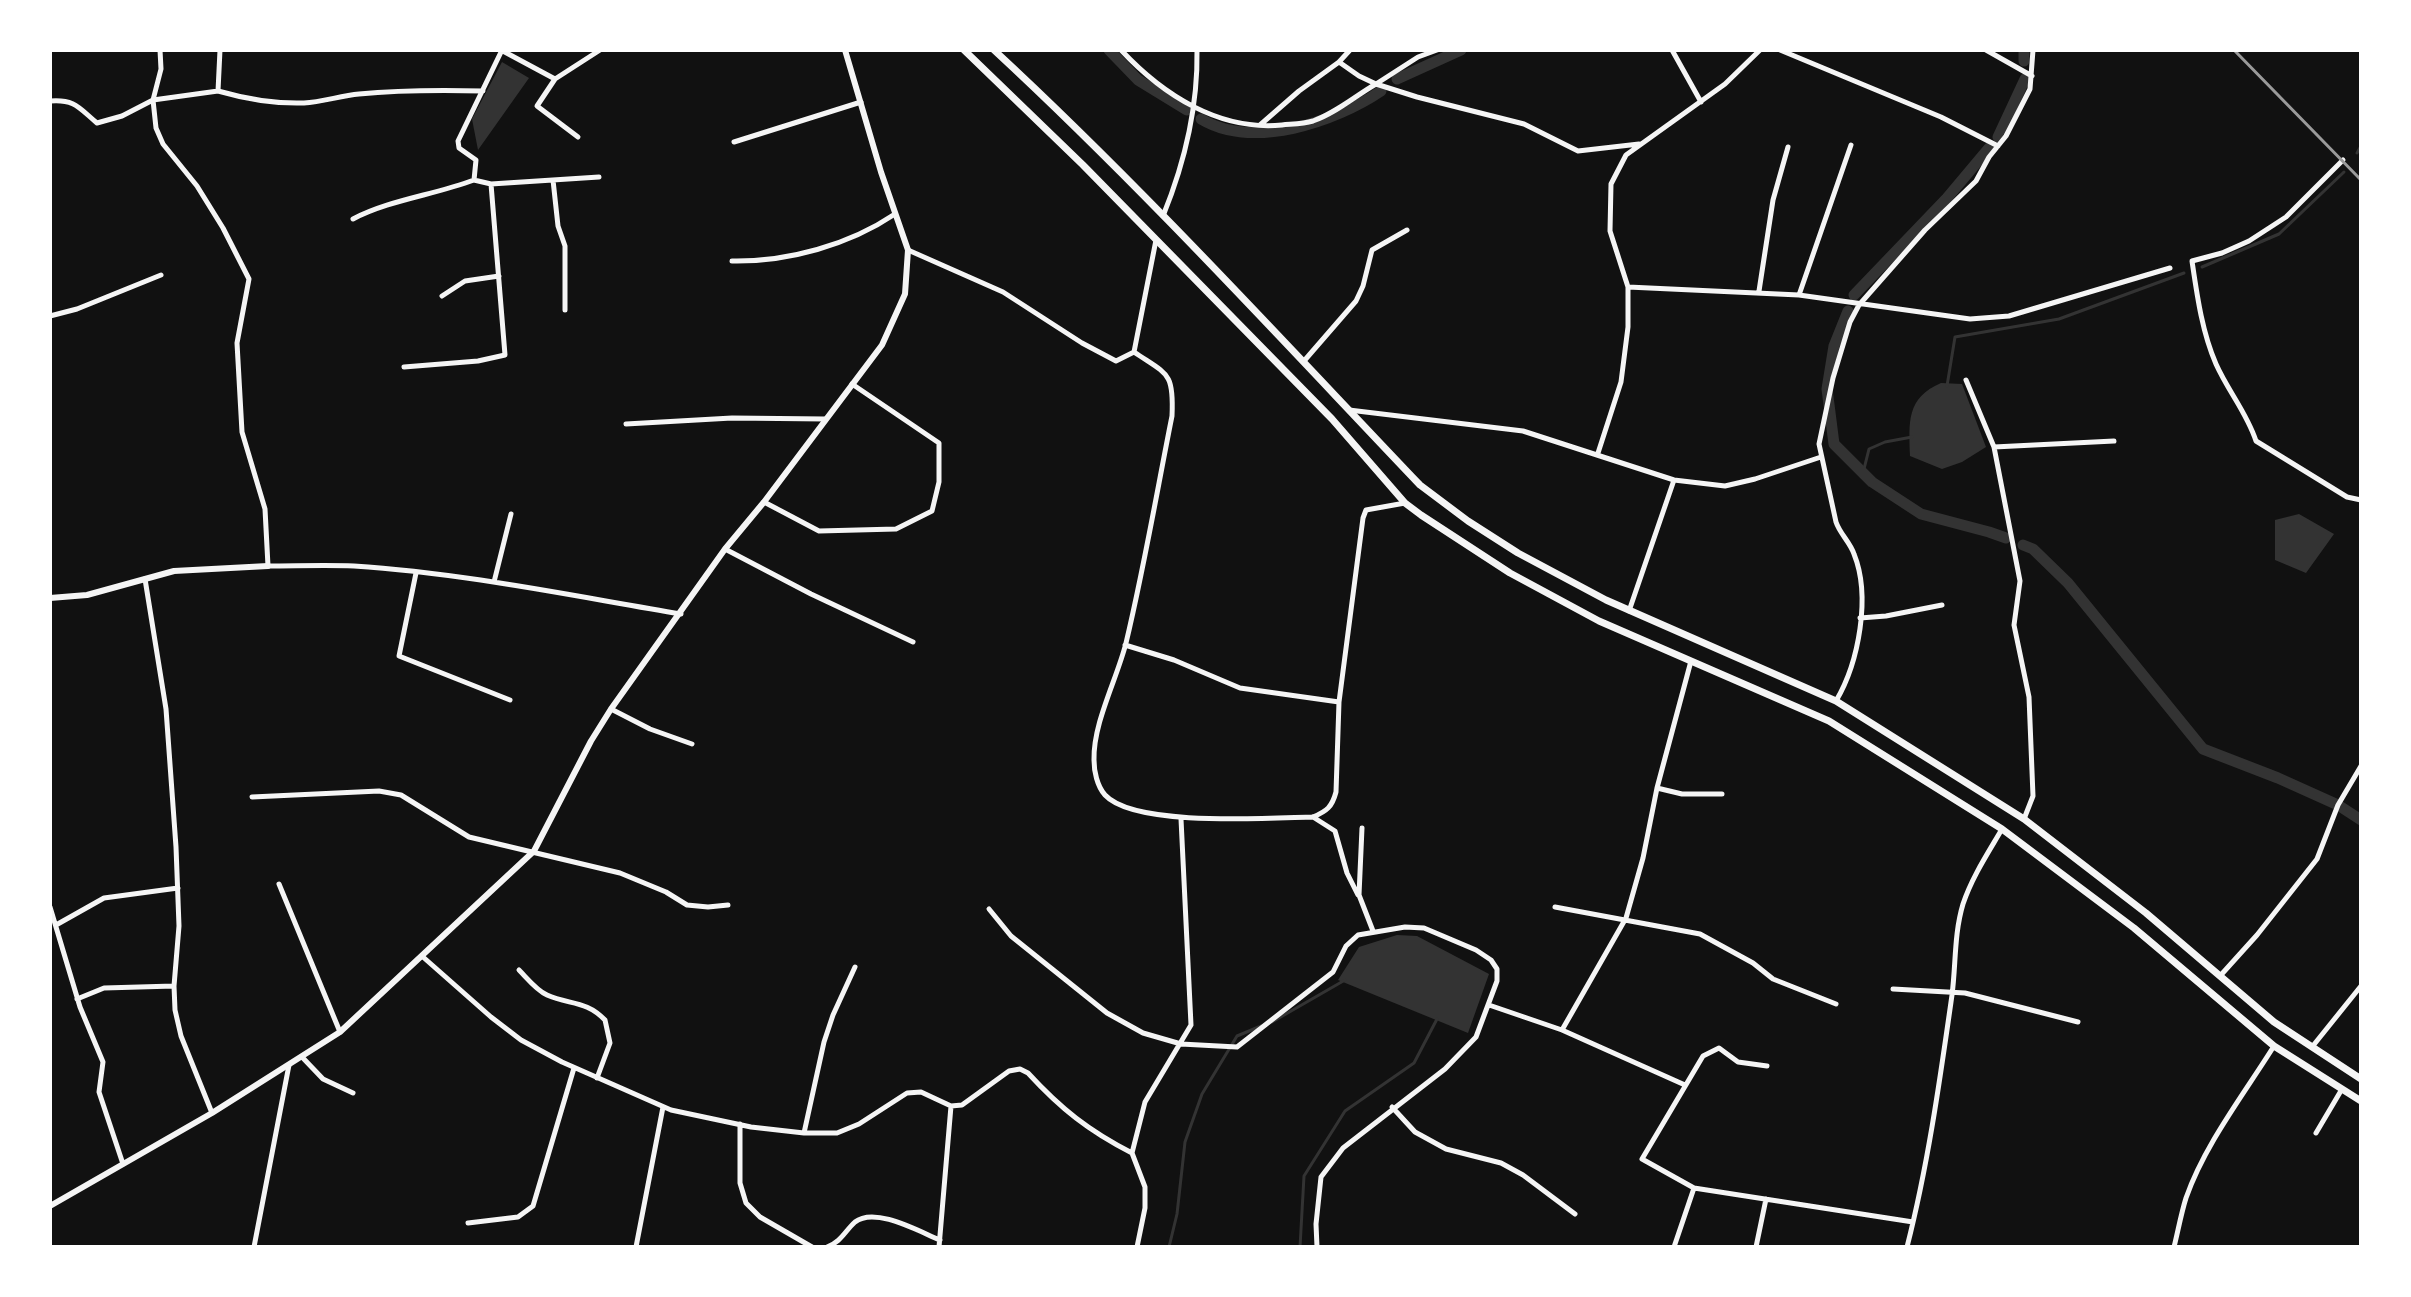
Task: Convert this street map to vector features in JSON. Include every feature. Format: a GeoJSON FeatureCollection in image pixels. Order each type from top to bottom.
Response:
{"type":"FeatureCollection","features":[{"type":"Feature","properties":{"kind":"main road"},"geometry":{"type":"LineString","coordinates":[[964,50],[1050,132],[1332,419],[1405,503],[1460,542],[1549,596],[1599,621],[1829,721],[2002,829],[2134,928],[2274,1046],[2361,1101]]}},
{"type":"Feature","properties":{"kind":"main road"},"geometry":{"type":"LineString","coordinates":[[994,50],[1052,104],[1304,361],[1420,485],[1443,504],[1518,553],[1629,611],[1836,701],[2024,819],[2146,913],[2274,1022],[2361,1079]]}},
{"type":"Feature","properties":{"kind":"main road"},"geometry":{"type":"LineString","coordinates":[[1332,419],[1348,410]]}},
{"type":"Feature","properties":{"kind":"street"},"geometry":{"type":"LineString","coordinates":[[160,50],[161,69],[153,100],[156,128],[163,144],[203,197],[249,279],[237,343],[241,417],[242,432],[265,509],[268,566]]}},
{"type":"Feature","properties":{"kind":"street"},"geometry":{"type":"LineString","coordinates":[[218,91],[220,50]]}},
{"type":"Feature","properties":{"kind":"street"},"geometry":{"type":"LineString","coordinates":[[474,180],[476,160],[459,148],[458,141],[501,50],[555,79]]}},
{"type":"Feature","properties":{"kind":"street"},"geometry":{"type":"LineString","coordinates":[[578,137],[537,106],[555,79],[600,50]]}},
{"type":"Feature","properties":{"kind":"street"},"geometry":{"type":"LineString","coordinates":[[50,1206],[212,1113],[340,1032],[534,851],[611,709],[725,549],[882,345],[905,294],[908,250],[845,50]]}},
{"type":"Feature","properties":{"kind":"street"},"geometry":{"type":"LineString","coordinates":[[1121,50],[1133,63],[1195,108],[1233,123],[1259,126],[1311,122],[1351,101],[1418,57],[1437,50]]}},
{"type":"Feature","properties":{"kind":"street"},"geometry":{"type":"LineString","coordinates":[[1162,216],[1177,181],[1195,108],[1197,50]]}},
{"type":"Feature","properties":{"kind":"street"},"geometry":{"type":"LineString","coordinates":[[1259,126],[1350,50]]}},
{"type":"Feature","properties":{"kind":"street"},"geometry":{"type":"LineString","coordinates":[[1672,50],[1701,102]]}},
{"type":"Feature","properties":{"kind":"street"},"geometry":{"type":"LineString","coordinates":[[1598,453],[1621,382],[1628,327],[1628,287],[1610,231],[1611,184],[1626,155],[1725,84],[1760,50]]}},
{"type":"Feature","properties":{"kind":"street"},"geometry":{"type":"LineString","coordinates":[[1780,50],[1941,117],[1998,146]]}},
{"type":"Feature","properties":{"kind":"street"},"geometry":{"type":"LineString","coordinates":[[1986,50],[2032,76]]}},
{"type":"Feature","properties":{"kind":"street"},"geometry":{"type":"LineString","coordinates":[[1836,701],[1855,652],[1862,592],[1854,552],[1836,522],[1819,444],[1833,378],[1850,322],[1859,305],[1925,230],[1976,181],[2022,107],[2030,89],[2033,50]]}},
{"type":"Feature","properties":{"kind":"street"},"geometry":{"type":"LineString","coordinates":[[1339,62],[1376,84],[1524,124],[1578,151],[1640,144]]}},
{"type":"Feature","properties":{"kind":"street"},"geometry":{"type":"LineString","coordinates":[[50,101],[74,103],[97,123],[122,116],[153,100],[218,91],[263,101],[306,103],[359,94],[483,91]]}},
{"type":"Feature","properties":{"kind":"street"},"geometry":{"type":"LineString","coordinates":[[734,142],[861,102]]}},
{"type":"Feature","properties":{"kind":"street"},"geometry":{"type":"LineString","coordinates":[[1799,295],[1851,145]]}},
{"type":"Feature","properties":{"kind":"street"},"geometry":{"type":"LineString","coordinates":[[1759,291],[1773,200],[1788,147]]}},
{"type":"Feature","properties":{"kind":"street"},"geometry":{"type":"LineString","coordinates":[[2343,160],[2286,217],[2249,241],[2192,261],[2201,313],[2216,364],[2249,420],[2256,441],[2347,497],[2361,500]]}},
{"type":"Feature","properties":{"kind":"street"},"geometry":{"type":"LineString","coordinates":[[353,219],[373,208],[424,197],[474,180],[491,184],[599,177]]}},
{"type":"Feature","properties":{"kind":"street"},"geometry":{"type":"LineString","coordinates":[[553,180],[558,226],[565,246],[565,310]]}},
{"type":"Feature","properties":{"kind":"street"},"geometry":{"type":"LineString","coordinates":[[404,367],[478,361],[505,355],[491,184]]}},
{"type":"Feature","properties":{"kind":"street"},"geometry":{"type":"LineString","coordinates":[[732,261],[761,261],[789,256],[866,233],[895,214]]}},
{"type":"Feature","properties":{"kind":"street"},"geometry":{"type":"LineString","coordinates":[[1304,361],[1356,301],[1372,250],[1407,230]]}},
{"type":"Feature","properties":{"kind":"street"},"geometry":{"type":"LineString","coordinates":[[1134,352],[1156,240]]}},
{"type":"Feature","properties":{"kind":"street"},"geometry":{"type":"LineString","coordinates":[[908,250],[1003,292],[1116,361],[1134,352]]}},
{"type":"Feature","properties":{"kind":"street"},"geometry":{"type":"LineString","coordinates":[[1628,287],[1749,294],[1759,291],[1970,319],[2009,316],[2170,268]]}},
{"type":"Feature","properties":{"kind":"street"},"geometry":{"type":"LineString","coordinates":[[50,316],[77,309],[161,275]]}},
{"type":"Feature","properties":{"kind":"street"},"geometry":{"type":"LineString","coordinates":[[442,296],[465,281],[499,276]]}},
{"type":"Feature","properties":{"kind":"street"},"geometry":{"type":"LineString","coordinates":[[1134,352],[1166,374],[1173,388],[1172,416],[1125,645],[1098,730],[1094,759],[1098,785],[1106,796],[1122,806],[1181,819],[1313,817],[1326,812],[1333,804],[1336,792],[1339,702],[1366,510],[1405,503]]}},
{"type":"Feature","properties":{"kind":"street"},"geometry":{"type":"LineString","coordinates":[[1966,380],[1994,447],[2020,581],[2014,625],[2029,697],[2033,796],[2024,819]]}},
{"type":"Feature","properties":{"kind":"street"},"geometry":{"type":"LineString","coordinates":[[764,502],[819,531],[896,529],[932,511],[939,482],[939,443],[852,384]]}},
{"type":"Feature","properties":{"kind":"street"},"geometry":{"type":"LineString","coordinates":[[1348,410],[1523,431],[1674,480],[1725,486],[1821,457]]}},
{"type":"Feature","properties":{"kind":"street"},"geometry":{"type":"LineString","coordinates":[[626,424],[732,418],[825,419]]}},
{"type":"Feature","properties":{"kind":"street"},"geometry":{"type":"LineString","coordinates":[[1994,447],[2114,441]]}},
{"type":"Feature","properties":{"kind":"street"},"geometry":{"type":"LineString","coordinates":[[1629,611],[1674,480]]}},
{"type":"Feature","properties":{"kind":"street"},"geometry":{"type":"LineString","coordinates":[[494,582],[511,514]]}},
{"type":"Feature","properties":{"kind":"street"},"geometry":{"type":"LineString","coordinates":[[725,549],[913,642]]}},
{"type":"Feature","properties":{"kind":"street"},"geometry":{"type":"LineString","coordinates":[[50,598],[87,595],[174,571],[353,566],[494,582],[681,614]]}},
{"type":"Feature","properties":{"kind":"street"},"geometry":{"type":"LineString","coordinates":[[416,573],[399,656],[510,700]]}},
{"type":"Feature","properties":{"kind":"street"},"geometry":{"type":"LineString","coordinates":[[145,577],[166,709],[178,888],[175,1010],[181,1036],[212,1113]]}},
{"type":"Feature","properties":{"kind":"street"},"geometry":{"type":"LineString","coordinates":[[1860,618],[1942,605]]}},
{"type":"Feature","properties":{"kind":"street"},"geometry":{"type":"LineString","coordinates":[[1125,645],[1174,660],[1240,688],[1339,702]]}},
{"type":"Feature","properties":{"kind":"street"},"geometry":{"type":"LineString","coordinates":[[1562,1030],[1626,918],[1691,661]]}},
{"type":"Feature","properties":{"kind":"street"},"geometry":{"type":"LineString","coordinates":[[611,709],[650,729],[692,744]]}},
{"type":"Feature","properties":{"kind":"street"},"geometry":{"type":"LineString","coordinates":[[2220,976],[2317,859],[2338,805],[2361,766]]}},
{"type":"Feature","properties":{"kind":"street"},"geometry":{"type":"LineString","coordinates":[[1657,788],[1682,794],[1722,794]]}},
{"type":"Feature","properties":{"kind":"street"},"geometry":{"type":"LineString","coordinates":[[252,797],[379,791],[401,795],[469,837],[620,873],[666,892],[687,905],[728,905]]}},
{"type":"Feature","properties":{"kind":"street"},"geometry":{"type":"LineString","coordinates":[[1313,817],[1335,831],[1347,873],[1373,931]]}},
{"type":"Feature","properties":{"kind":"street"},"geometry":{"type":"LineString","coordinates":[[1137,1247],[1145,1208],[1145,1187],[1132,1153],[1145,1102],[1191,1025],[1181,819]]}},
{"type":"Feature","properties":{"kind":"street"},"geometry":{"type":"LineString","coordinates":[[1359,895],[1362,828]]}},
{"type":"Feature","properties":{"kind":"street"},"geometry":{"type":"LineString","coordinates":[[1907,1247],[1952,992],[1962,908],[1970,886],[2002,829]]}},
{"type":"Feature","properties":{"kind":"street"},"geometry":{"type":"LineString","coordinates":[[279,884],[340,1032]]}},
{"type":"Feature","properties":{"kind":"street"},"geometry":{"type":"LineString","coordinates":[[56,925],[104,898],[178,888]]}},
{"type":"Feature","properties":{"kind":"street"},"geometry":{"type":"LineString","coordinates":[[50,907],[77,999],[103,1062],[99,1092],[123,1164]]}},
{"type":"Feature","properties":{"kind":"street"},"geometry":{"type":"LineString","coordinates":[[1555,907],[1700,934],[1753,963],[1773,979],[1836,1004]]}},
{"type":"Feature","properties":{"kind":"street"},"geometry":{"type":"LineString","coordinates":[[989,909],[1011,936],[1107,1013],[1143,1033],[1181,1044],[1237,1047],[1333,972],[1346,946],[1358,935],[1405,927],[1424,928],[1453,939],[1491,960],[1497,969],[1497,981],[1476,1037],[1445,1069],[1392,1107],[1365,1133],[1343,1148],[1321,1177],[1317,1247]]}},
{"type":"Feature","properties":{"kind":"street"},"geometry":{"type":"LineString","coordinates":[[423,957],[521,1040],[574,1068],[663,1107],[740,1124],[804,1133],[837,1133],[859,1124],[907,1093],[921,1092],[951,1106],[962,1105],[1009,1071],[1020,1069],[1028,1073],[1072,1118],[1132,1153]]}},
{"type":"Feature","properties":{"kind":"street"},"geometry":{"type":"LineString","coordinates":[[804,1133],[824,1042],[855,967]]}},
{"type":"Feature","properties":{"kind":"street"},"geometry":{"type":"LineString","coordinates":[[519,970],[550,997],[583,1004],[605,1020],[610,1043],[597,1078]]}},
{"type":"Feature","properties":{"kind":"street"},"geometry":{"type":"LineString","coordinates":[[77,999],[104,988],[174,986]]}},
{"type":"Feature","properties":{"kind":"street"},"geometry":{"type":"LineString","coordinates":[[2311,1048],[2361,986]]}},
{"type":"Feature","properties":{"kind":"street"},"geometry":{"type":"LineString","coordinates":[[1893,989],[1952,992],[2078,1022]]}},
{"type":"Feature","properties":{"kind":"street"},"geometry":{"type":"LineString","coordinates":[[1489,1005],[1562,1030],[1685,1085]]}},
{"type":"Feature","properties":{"kind":"street"},"geometry":{"type":"LineString","coordinates":[[2174,1247],[2186,1198],[2197,1175],[2218,1134],[2274,1046]]}},
{"type":"Feature","properties":{"kind":"street"},"geometry":{"type":"LineString","coordinates":[[1767,1066],[1738,1062],[1719,1048],[1703,1056],[1642,1159],[1694,1188],[1913,1222]]}},
{"type":"Feature","properties":{"kind":"street"},"geometry":{"type":"LineString","coordinates":[[302,1057],[323,1079],[353,1093]]}},
{"type":"Feature","properties":{"kind":"street"},"geometry":{"type":"LineString","coordinates":[[254,1247],[289,1065]]}},
{"type":"Feature","properties":{"kind":"street"},"geometry":{"type":"LineString","coordinates":[[468,1223],[518,1217],[533,1206],[574,1068]]}},
{"type":"Feature","properties":{"kind":"street"},"geometry":{"type":"LineString","coordinates":[[2316,1133],[2342,1089]]}},
{"type":"Feature","properties":{"kind":"street"},"geometry":{"type":"LineString","coordinates":[[827,1247],[835,1244],[855,1222],[877,1216],[940,1244],[951,1106]]}},
{"type":"Feature","properties":{"kind":"street"},"geometry":{"type":"LineString","coordinates":[[636,1247],[663,1107]]}},
{"type":"Feature","properties":{"kind":"street"},"geometry":{"type":"LineString","coordinates":[[1392,1107],[1415,1132],[1446,1149],[1501,1163],[1523,1175],[1575,1214]]}},
{"type":"Feature","properties":{"kind":"street"},"geometry":{"type":"LineString","coordinates":[[740,1124],[740,1183],[746,1203],[760,1217],[812,1247]]}},
{"type":"Feature","properties":{"kind":"street"},"geometry":{"type":"LineString","coordinates":[[1674,1247],[1694,1188]]}},
{"type":"Feature","properties":{"kind":"street"},"geometry":{"type":"LineString","coordinates":[[1756,1247],[1766,1199]]}},
{"type":"Feature","properties":{"kind":"shaded area"},"geometry":{"type":"Polygon","coordinates":[[[502,62],[529,78],[478,150],[472,119],[502,62]]]}},
{"type":"Feature","properties":{"kind":"shaded area"},"geometry":{"type":"Polygon","coordinates":[[[1941,383],[1962,384],[1986,447],[1962,462],[1942,469],[1910,456],[1912,412],[1921,396],[1941,383]]]}},
{"type":"Feature","properties":{"kind":"shaded area"},"geometry":{"type":"Polygon","coordinates":[[[2299,514],[2334,534],[2306,573],[2275,560],[2275,520],[2299,514]]]}},
{"type":"Feature","properties":{"kind":"shaded area"},"geometry":{"type":"Polygon","coordinates":[[[1397,935],[1417,936],[1489,974],[1468,1033],[1338,980],[1359,947],[1397,935]]]}},
{"type":"Feature","properties":{"kind":"waterway"},"geometry":{"type":"LineString","coordinates":[[1109,50],[1138,80],[1187,110]]}},
{"type":"Feature","properties":{"kind":"waterway"},"geometry":{"type":"LineString","coordinates":[[1397,79],[1461,50]]}},
{"type":"Feature","properties":{"kind":"waterway"},"geometry":{"type":"LineString","coordinates":[[2024,50],[2024,61]]}},
{"type":"Feature","properties":{"kind":"waterway"},"geometry":{"type":"LineString","coordinates":[[1998,137],[2025,79]]}},
{"type":"Feature","properties":{"kind":"waterway"},"geometry":{"type":"LineString","coordinates":[[1201,119],[1222,128],[1269,132],[1318,122],[1381,91]]}},
{"type":"Feature","properties":{"kind":"waterway"},"geometry":{"type":"LineString","coordinates":[[2357,153],[2361,146]]}},
{"type":"Feature","properties":{"kind":"waterway"},"geometry":{"type":"LineString","coordinates":[[1854,295],[1947,198],[1989,148]]}},
{"type":"Feature","properties":{"kind":"waterway"},"geometry":{"type":"LineString","coordinates":[[2202,267],[2279,234],[2344,172]]}},
{"type":"Feature","properties":{"kind":"waterway"},"geometry":{"type":"LineString","coordinates":[[1947,386],[1955,337],[2059,319],[2184,273]]}},
{"type":"Feature","properties":{"kind":"waterway"},"geometry":{"type":"LineString","coordinates":[[1848,311],[1834,346],[1827,389],[1834,444],[1872,482],[1921,514],[2006,538]]}},
{"type":"Feature","properties":{"kind":"waterway"},"geometry":{"type":"LineString","coordinates":[[1863,473],[1869,449],[1885,442],[1912,437]]}},
{"type":"Feature","properties":{"kind":"waterway"},"geometry":{"type":"LineString","coordinates":[[2023,545],[2033,549],[2068,583],[2203,749],[2278,778],[2338,805],[2361,820]]}},
{"type":"Feature","properties":{"kind":"waterway"},"geometry":{"type":"LineString","coordinates":[[1272,1022],[1345,980]]}},
{"type":"Feature","properties":{"kind":"waterway"},"geometry":{"type":"LineString","coordinates":[[1300,1247],[1304,1176],[1345,1111],[1414,1063],[1437,1019]]}},
{"type":"Feature","properties":{"kind":"waterway"},"geometry":{"type":"LineString","coordinates":[[1169,1247],[1177,1214],[1185,1142],[1202,1094],[1237,1036],[1261,1026]]}},
{"type":"Feature","properties":{"kind":"railway"},"geometry":{"type":"LineString","coordinates":[[2234,50],[2361,180]]}}]}
